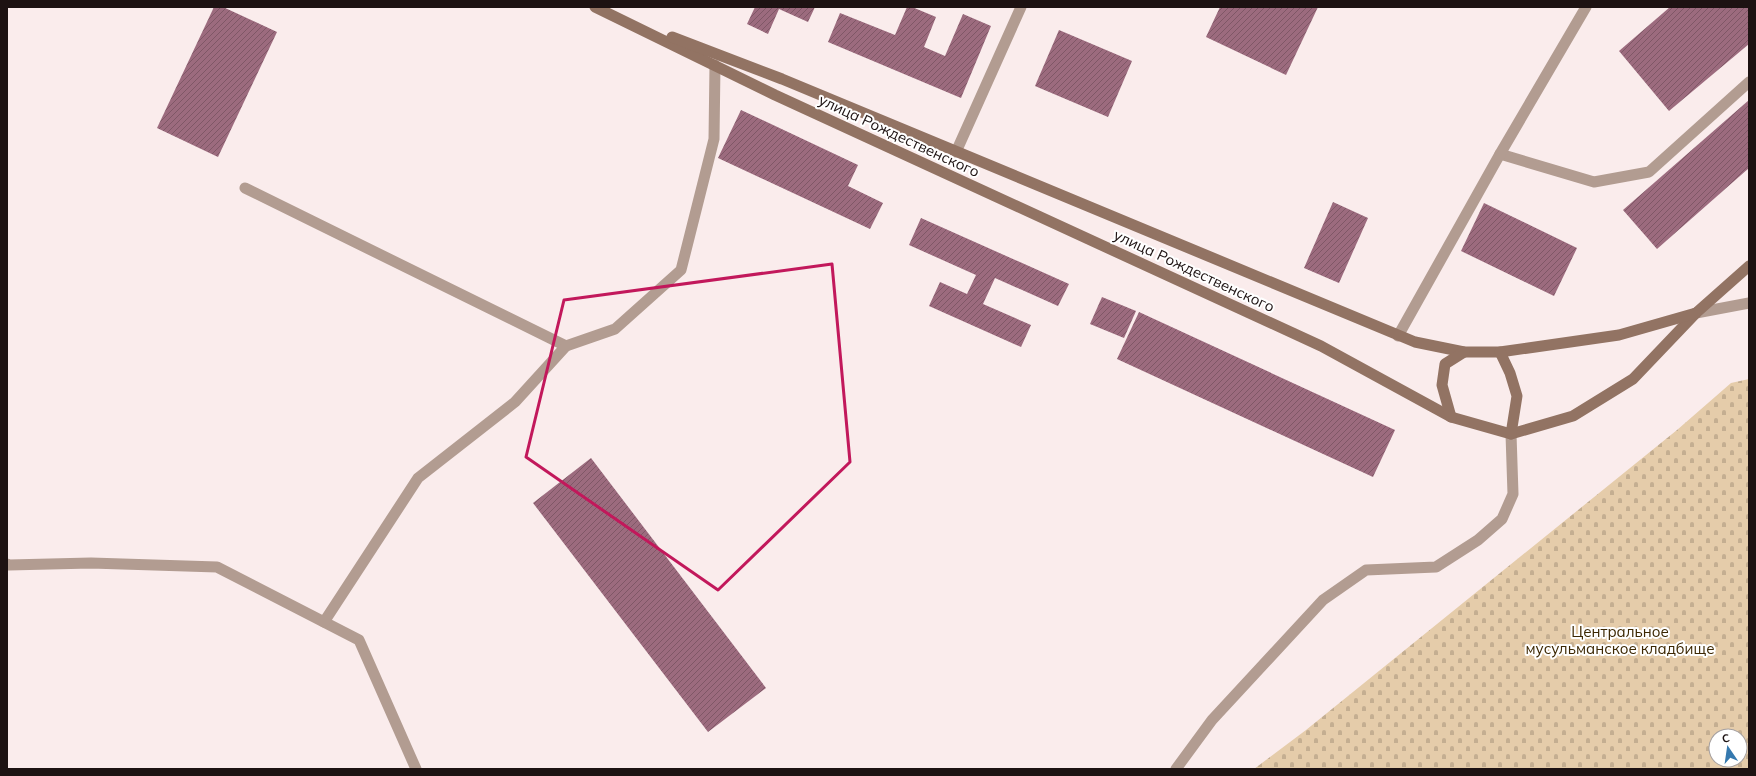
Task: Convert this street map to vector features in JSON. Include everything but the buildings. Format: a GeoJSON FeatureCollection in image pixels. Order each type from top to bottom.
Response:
{"type":"FeatureCollection","features":[{"type":"Feature","properties":{"kind":"main road"},"geometry":{"type":"LineString","coordinates":[[601,8],[782,79],[1414,342],[1464,352],[1500,352],[1619,335],[1696,313]]}},
{"type":"Feature","properties":{"kind":"main road","name":"улица Рождественского"},"geometry":{"type":"LineString","coordinates":[[601,8],[775,95],[1321,346],[1451,417],[1511,434]]}},
{"type":"Feature","properties":{"kind":"main road"},"geometry":{"type":"LineString","coordinates":[[1500,352],[1510,373],[1517,396],[1511,434],[1573,416],[1633,380],[1696,313],[1749,266]]}},
{"type":"Feature","properties":{"kind":"main road"},"geometry":{"type":"LineString","coordinates":[[1451,417],[1442,385],[1445,364],[1464,352]]}},
{"type":"Feature","properties":{"kind":"street"},"geometry":{"type":"LineString","coordinates":[[956,152],[1021,7]]}},
{"type":"Feature","properties":{"kind":"street"},"geometry":{"type":"LineString","coordinates":[[1398,336],[1500,154],[1586,7]]}},
{"type":"Feature","properties":{"kind":"street"},"geometry":{"type":"LineString","coordinates":[[324,622],[418,478],[516,402],[566,346],[615,329],[682,270],[714,139],[715,65]]}},
{"type":"Feature","properties":{"kind":"street"},"geometry":{"type":"LineString","coordinates":[[1500,154],[1594,182],[1649,172],[1749,82]]}},
{"type":"Feature","properties":{"kind":"street"},"geometry":{"type":"LineString","coordinates":[[245,188],[566,346]]}},
{"type":"Feature","properties":{"kind":"street"},"geometry":{"type":"LineString","coordinates":[[1696,313],[1749,302]]}},
{"type":"Feature","properties":{"kind":"street"},"geometry":{"type":"LineString","coordinates":[[1176,769],[1212,720],[1323,600],[1366,570],[1436,567],[1478,540],[1502,519],[1513,494],[1511,434]]}},
{"type":"Feature","properties":{"kind":"street"},"geometry":{"type":"LineString","coordinates":[[7,564],[91,563],[218,567],[359,640],[416,769]]}},
{"type":"Feature","properties":{"kind":"highlighted area"},"geometry":{"type":"Polygon","coordinates":[[[832,264],[850,462],[718,590],[526,457],[564,300],[832,264]]]}},
{"type":"Feature","properties":{"kind":"green space","name":"Центральное мусульманское кладбище"},"geometry":{"type":"Polygon","coordinates":[[[1749,379],[1749,769],[1254,769],[1306,730],[1677,430],[1731,383],[1749,379]]]}}]}
